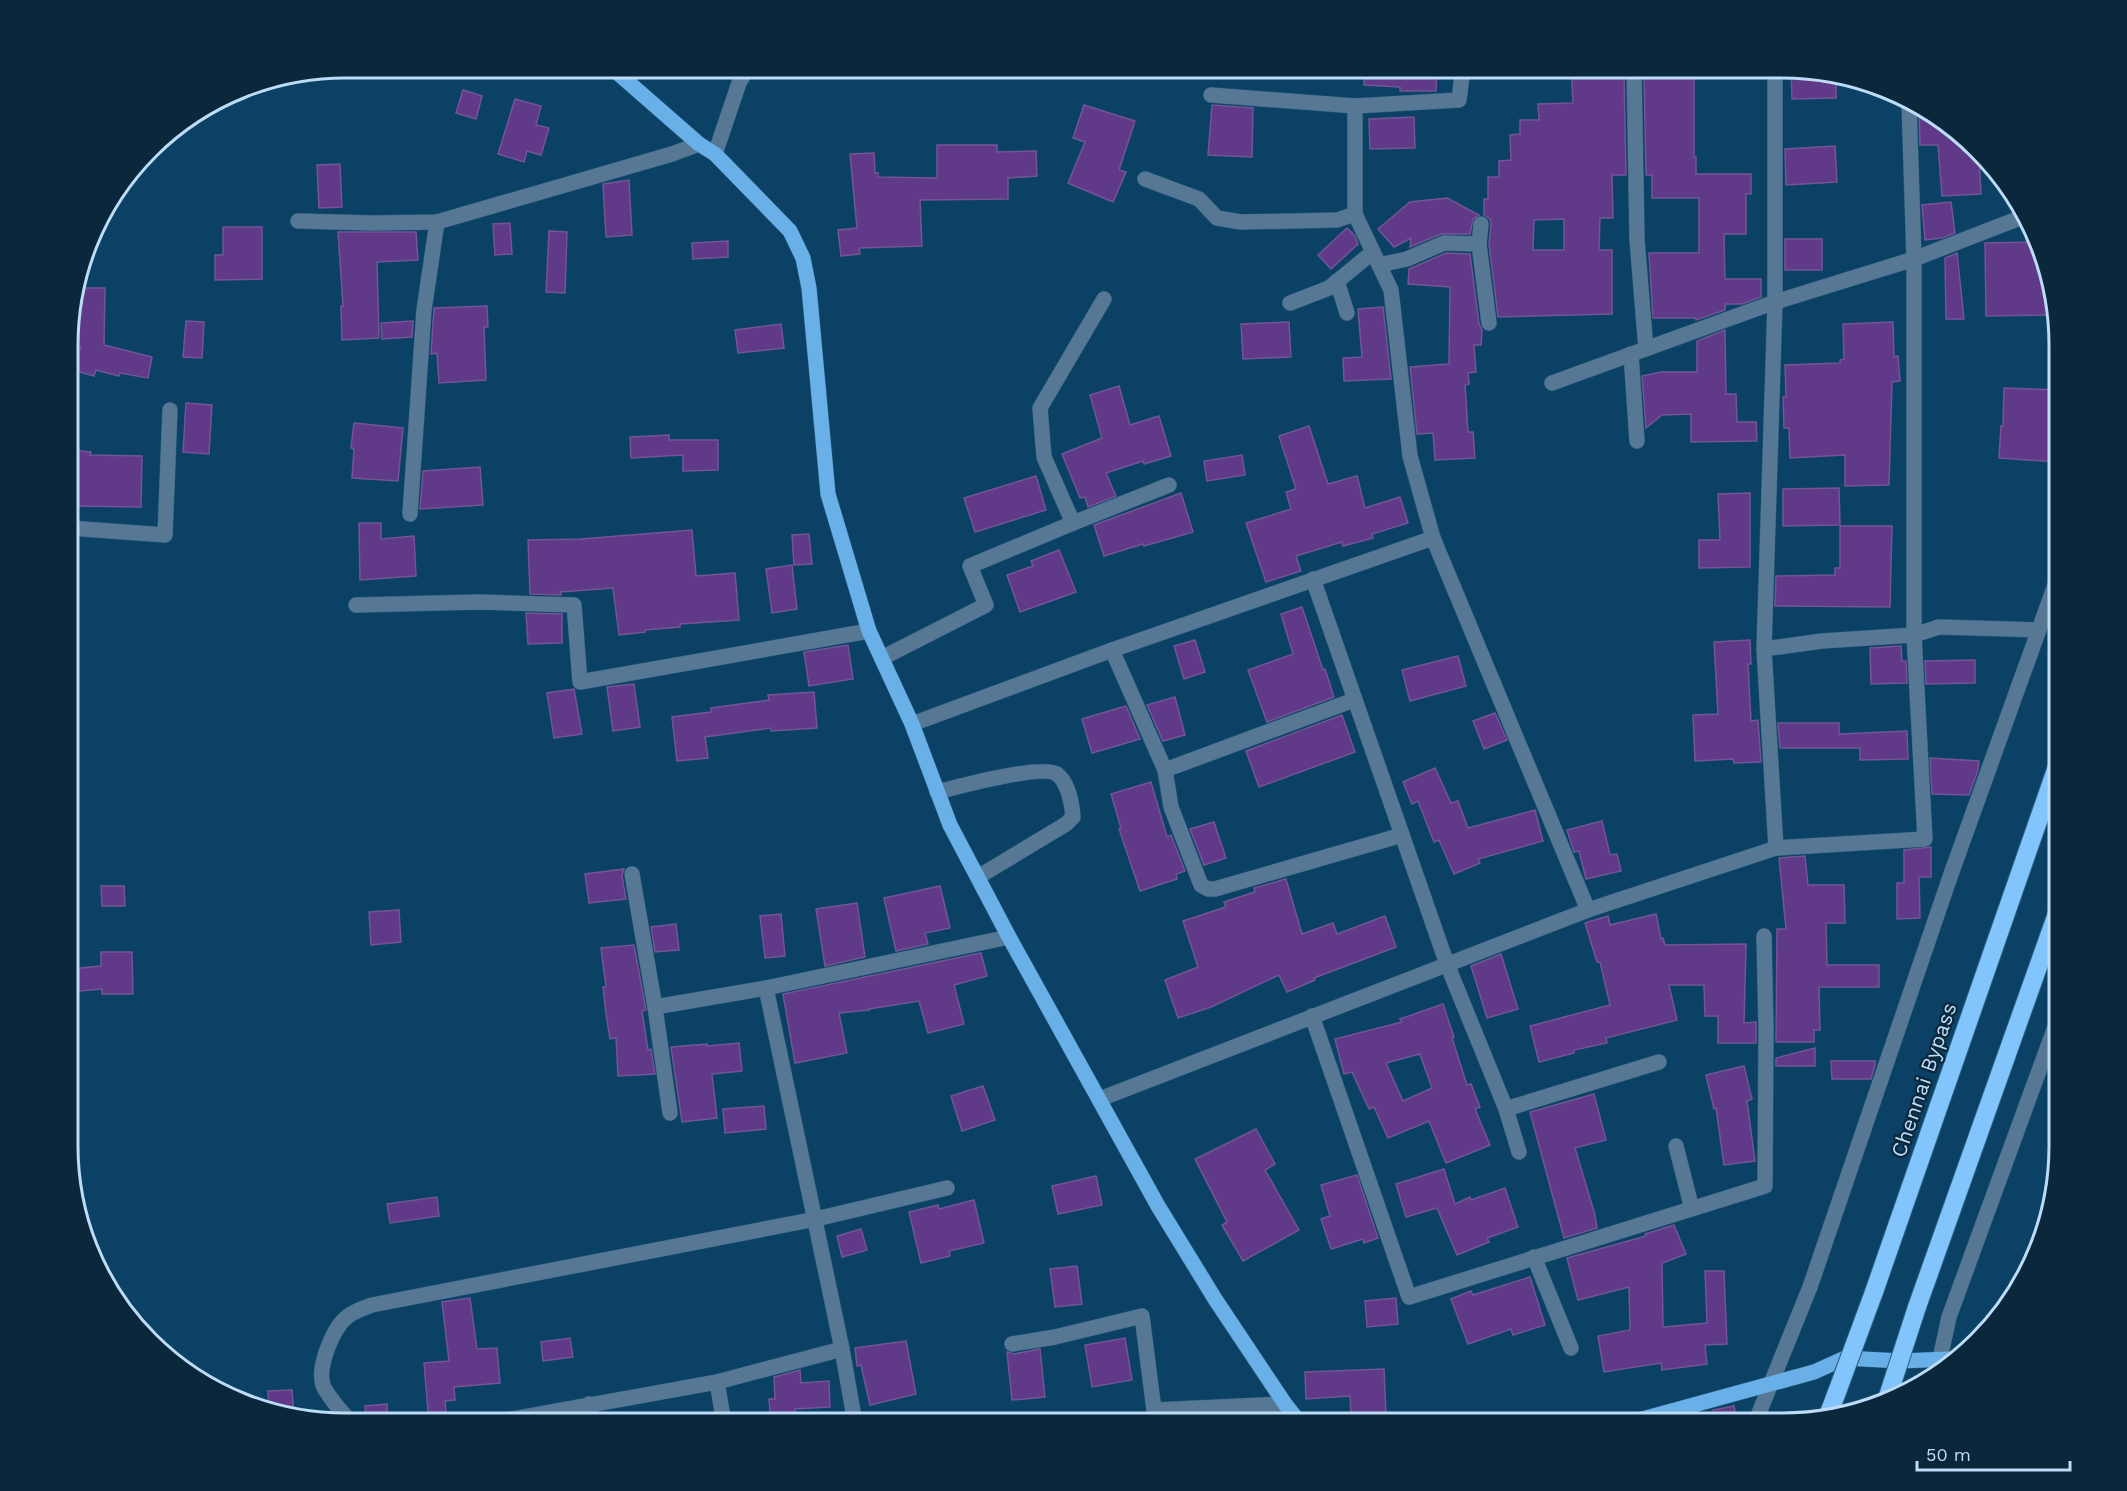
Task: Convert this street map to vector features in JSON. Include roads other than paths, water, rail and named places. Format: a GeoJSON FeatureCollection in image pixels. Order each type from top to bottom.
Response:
{"type":"FeatureCollection","features":[{"type":"Feature","properties":{"kind":"highway","name":"Chennai Bypass"},"geometry":{"type":"LineString","coordinates":[[1831,1409],[1874,1292],[2049,790]]}},
{"type":"Feature","properties":{"kind":"highway"},"geometry":{"type":"LineString","coordinates":[[1890,1390],[1917,1307],[2049,936]]}},
{"type":"Feature","properties":{"kind":"main road"},"geometry":{"type":"LineString","coordinates":[[623,78],[699,144],[715,154],[790,231],[803,258],[809,288],[828,494],[869,631],[912,724],[950,825],[1009,937],[1158,1206],[1292,1413]]}},
{"type":"Feature","properties":{"kind":"main road"},"geometry":{"type":"LineString","coordinates":[[1666,1413],[1814,1372],[1845,1359],[1939,1362]]}},
{"type":"Feature","properties":{"kind":"street"},"geometry":{"type":"LineString","coordinates":[[715,154],[742,78]]}},
{"type":"Feature","properties":{"kind":"street"},"geometry":{"type":"LineString","coordinates":[[1210,95],[1355,106],[1459,100],[1462,78]]}},
{"type":"Feature","properties":{"kind":"street"},"geometry":{"type":"LineString","coordinates":[[1634,78],[1637,240],[1646,349]]}},
{"type":"Feature","properties":{"kind":"street"},"geometry":{"type":"LineString","coordinates":[[1775,78],[1776,302],[1764,649],[1776,848]]}},
{"type":"Feature","properties":{"kind":"street"},"geometry":{"type":"LineString","coordinates":[[1355,106],[1355,214],[1391,290],[1410,456],[1433,537],[1588,910]]}},
{"type":"Feature","properties":{"kind":"street"},"geometry":{"type":"LineString","coordinates":[[1100,1099],[1588,910],[1776,848],[1925,839],[1914,634],[1914,259],[1909,111]]}},
{"type":"Feature","properties":{"kind":"street"},"geometry":{"type":"LineString","coordinates":[[298,221],[437,222],[672,154],[699,144]]}},
{"type":"Feature","properties":{"kind":"street"},"geometry":{"type":"LineString","coordinates":[[1145,179],[1199,199],[1218,218],[1241,222],[1337,220],[1355,214]]}},
{"type":"Feature","properties":{"kind":"street"},"geometry":{"type":"LineString","coordinates":[[1552,383],[1776,302],[1914,259],[2017,219]]}},
{"type":"Feature","properties":{"kind":"street"},"geometry":{"type":"LineString","coordinates":[[410,514],[424,310],[437,222]]}},
{"type":"Feature","properties":{"kind":"street"},"geometry":{"type":"LineString","coordinates":[[1481,224],[1479,244],[1489,322]]}},
{"type":"Feature","properties":{"kind":"street"},"geometry":{"type":"LineString","coordinates":[[1290,303],[1329,288],[1376,259],[1407,259],[1444,243],[1479,244]]}},
{"type":"Feature","properties":{"kind":"street"},"geometry":{"type":"LineString","coordinates":[[1337,281],[1347,313]]}},
{"type":"Feature","properties":{"kind":"street"},"geometry":{"type":"LineString","coordinates":[[1073,523],[1044,457],[1040,408],[1104,299]]}},
{"type":"Feature","properties":{"kind":"street"},"geometry":{"type":"LineString","coordinates":[[1631,354],[1637,441]]}},
{"type":"Feature","properties":{"kind":"street"},"geometry":{"type":"LineString","coordinates":[[78,529],[165,536],[170,410]]}},
{"type":"Feature","properties":{"kind":"street"},"geometry":{"type":"LineString","coordinates":[[882,658],[986,605],[970,567],[1169,485]]}},
{"type":"Feature","properties":{"kind":"street"},"geometry":{"type":"LineString","coordinates":[[912,724],[1112,650],[1433,537]]}},
{"type":"Feature","properties":{"kind":"street"},"geometry":{"type":"LineString","coordinates":[[1313,579],[1448,964],[1506,1109],[1519,1152]]}},
{"type":"Feature","properties":{"kind":"street"},"geometry":{"type":"LineString","coordinates":[[356,605],[478,602],[574,605],[580,682],[869,631]]}},
{"type":"Feature","properties":{"kind":"street"},"geometry":{"type":"LineString","coordinates":[[1759,1413],[1810,1287],[1951,874],[2049,602]]}},
{"type":"Feature","properties":{"kind":"street"},"geometry":{"type":"LineString","coordinates":[[1764,649],[1822,641],[1914,634],[1939,627],[2039,630]]}},
{"type":"Feature","properties":{"kind":"street"},"geometry":{"type":"LineString","coordinates":[[1112,650],[1166,770],[1171,807],[1201,885],[1208,889],[1215,889],[1402,835]]}},
{"type":"Feature","properties":{"kind":"street"},"geometry":{"type":"LineString","coordinates":[[1166,770],[1354,700]]}},
{"type":"Feature","properties":{"kind":"street"},"geometry":{"type":"LineString","coordinates":[[937,792],[1023,773],[1045,771],[1055,773],[1063,781],[1072,805],[1073,817],[1066,824],[978,877]]}},
{"type":"Feature","properties":{"kind":"street"},"geometry":{"type":"LineString","coordinates":[[632,874],[655,1007],[670,1113]]}},
{"type":"Feature","properties":{"kind":"street"},"geometry":{"type":"LineString","coordinates":[[1312,1016],[1409,1297],[1766,1186],[1764,936]]}},
{"type":"Feature","properties":{"kind":"street"},"geometry":{"type":"LineString","coordinates":[[655,1007],[766,988],[1009,937]]}},
{"type":"Feature","properties":{"kind":"street"},"geometry":{"type":"LineString","coordinates":[[766,988],[816,1219],[853,1413]]}},
{"type":"Feature","properties":{"kind":"street"},"geometry":{"type":"LineString","coordinates":[[1942,1360],[1949,1317],[2049,1043]]}},
{"type":"Feature","properties":{"kind":"street"},"geometry":{"type":"LineString","coordinates":[[1506,1109],[1659,1062]]}},
{"type":"Feature","properties":{"kind":"street"},"geometry":{"type":"LineString","coordinates":[[1676,1146],[1692,1209]]}},
{"type":"Feature","properties":{"kind":"street"},"geometry":{"type":"LineString","coordinates":[[343,1413],[323,1386],[321,1371],[323,1355],[345,1318],[372,1305],[816,1219],[947,1188]]}},
{"type":"Feature","properties":{"kind":"street"},"geometry":{"type":"LineString","coordinates":[[1534,1257],[1571,1348]]}},
{"type":"Feature","properties":{"kind":"street"},"geometry":{"type":"LineString","coordinates":[[1012,1344],[1055,1337],[1142,1316],[1154,1410],[1285,1404]]}},
{"type":"Feature","properties":{"kind":"street"},"geometry":{"type":"LineString","coordinates":[[542,1413],[717,1382],[842,1349]]}},
{"type":"Feature","properties":{"kind":"street"},"geometry":{"type":"LineString","coordinates":[[717,1382],[722,1413]]}},
{"type":"Feature","properties":{"kind":"street"},"geometry":{"type":"LineString","coordinates":[[589,1404],[590,1413]]}}]}
